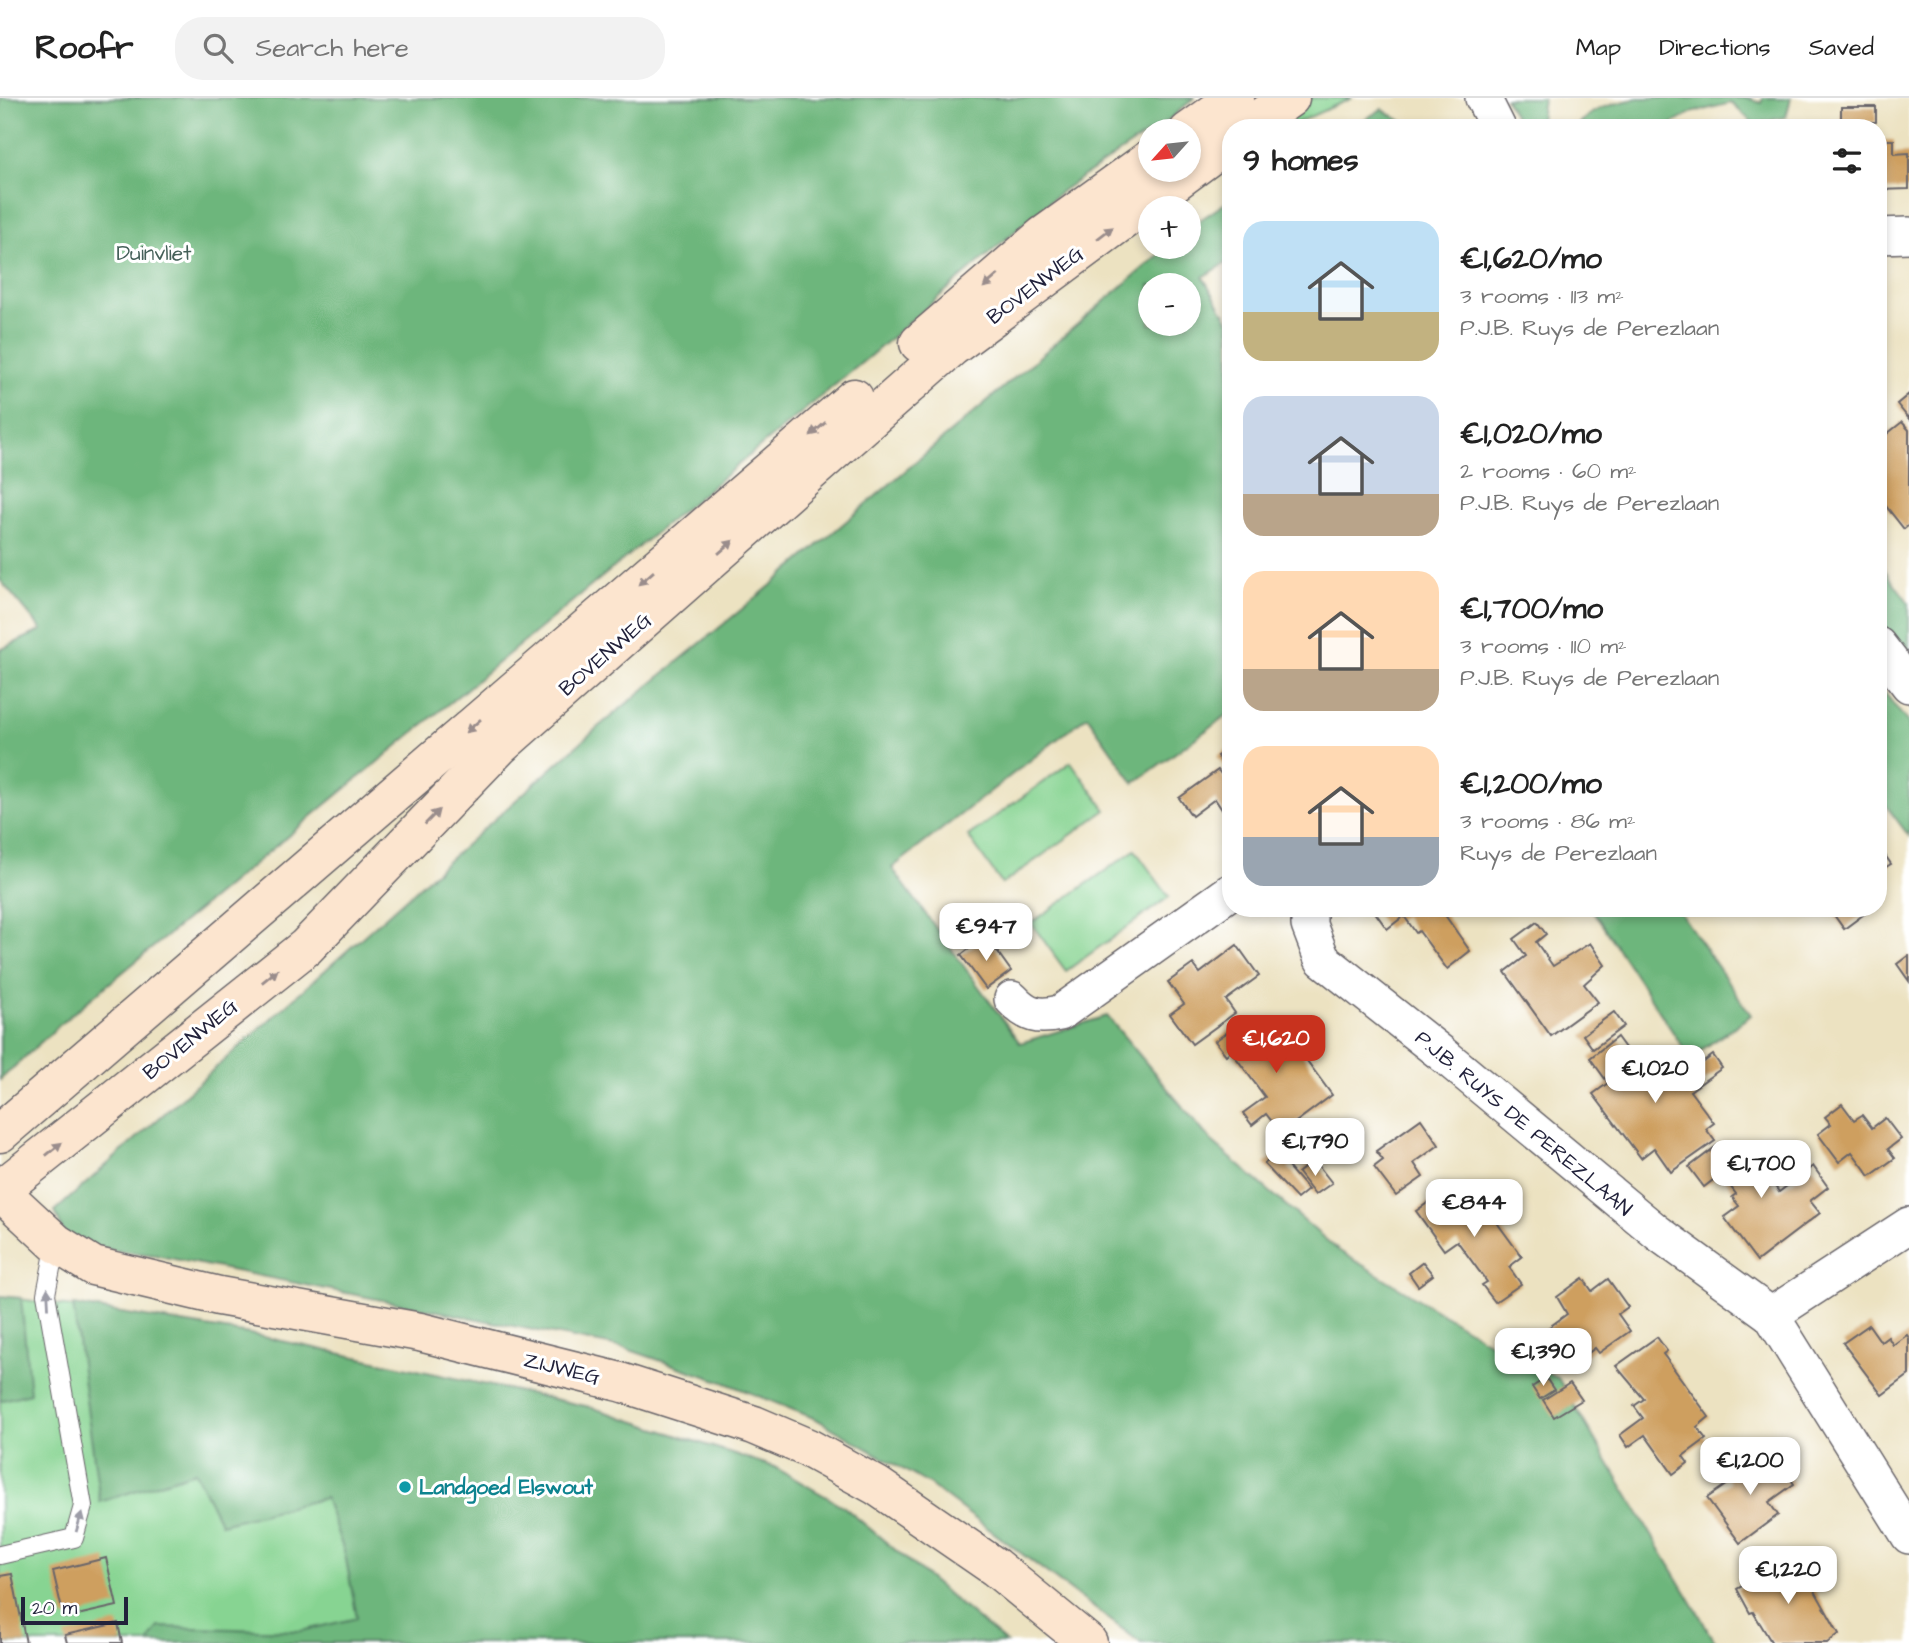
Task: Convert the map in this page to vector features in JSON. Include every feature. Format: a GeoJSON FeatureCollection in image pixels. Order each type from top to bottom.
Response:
{"type":"FeatureCollection","features":[{"type":"Feature","properties":{"kind":"street"},"geometry":{"type":"LineString","coordinates":[[1201,123],[1235,98]]}},
{"type":"Feature","properties":{"kind":"street"},"geometry":{"type":"LineString","coordinates":[[1260,119],[1290,98]]}},
{"type":"Feature","properties":{"kind":"street"},"geometry":{"type":"LineString","coordinates":[[1483,98],[1494,119]]}},
{"type":"Feature","properties":{"kind":"street","name":"BOVENWEG"},"geometry":{"type":"LineString","coordinates":[[0,1191],[306,947],[499,747],[952,347],[1222,147]]}},
{"type":"Feature","properties":{"kind":"street","name":"BOVENWEG"},"geometry":{"type":"LineString","coordinates":[[0,1133],[1043,236],[1138,168]]}},
{"type":"Feature","properties":{"kind":"street"},"geometry":{"type":"LineString","coordinates":[[1887,236],[1909,235]]}},
{"type":"Feature","properties":{"kind":"street"},"geometry":{"type":"LineString","coordinates":[[1887,657],[1909,685]]}},
{"type":"Feature","properties":{"kind":"street"},"geometry":{"type":"LineString","coordinates":[[1012,999],[1025,1013],[1044,1017],[1060,1013],[1222,898]]}},
{"type":"Feature","properties":{"kind":"street","name":"P.J.B. RUYS DE PEREZLAAN"},"geometry":{"type":"LineString","coordinates":[[1309,917],[1309,925],[1322,959],[1441,1053],[1658,1234],[1771,1315]]}},
{"type":"Feature","properties":{"kind":"street","name":"ZIJWEG"},"geometry":{"type":"LineString","coordinates":[[0,1191],[19,1213],[56,1243],[93,1266],[219,1296],[420,1332],[620,1382],[754,1426],[808,1448],[877,1486],[995,1567],[1088,1643]]}},
{"type":"Feature","properties":{"kind":"street"},"geometry":{"type":"LineString","coordinates":[[1909,1224],[1771,1315],[1909,1536]]}},
{"type":"Feature","properties":{"kind":"lane"},"geometry":{"type":"LineString","coordinates":[[0,1555],[74,1538],[83,1506],[46,1294],[56,1243]]}},
{"type":"Feature","properties":{"kind":"green space","name":"Duinvliet"},"geometry":{"type":"Polygon","coordinates":[[[0,98],[1194,98],[1170,119],[1138,119],[1138,140],[1063,190],[870,356],[66,1019],[0,1080],[0,650],[42,630],[0,580],[0,98]]]}},
{"type":"Feature","properties":{"kind":"green space"},"geometry":{"type":"Polygon","coordinates":[[[1308,98],[1352,98],[1305,119],[1276,119],[1308,98]]]}},
{"type":"Feature","properties":{"kind":"green space"},"geometry":{"type":"Polygon","coordinates":[[[1505,98],[1543,98],[1540,119],[1516,119],[1505,98]]]}},
{"type":"Feature","properties":{"kind":"green space"},"geometry":{"type":"Polygon","coordinates":[[[1638,98],[1748,98],[1761,103],[1763,98],[1791,98],[1786,117],[1777,119],[1749,119],[1731,103],[1691,113],[1681,119],[1584,119],[1612,105],[1638,98]]]}},
{"type":"Feature","properties":{"kind":"green space"},"geometry":{"type":"Polygon","coordinates":[[[1382,109],[1398,119],[1366,119],[1382,109]]]}},
{"type":"Feature","properties":{"kind":"green space"},"geometry":{"type":"Polygon","coordinates":[[[1222,205],[1222,266],[1203,277],[1222,309],[1222,719],[1134,783],[1087,716],[892,868],[1020,1043],[1107,1016],[1212,1142],[1338,1250],[1495,1346],[1558,1378],[1716,1643],[1141,1643],[930,1485],[816,1419],[723,1382],[624,1348],[154,1255],[84,1247],[63,1232],[55,1211],[598,727],[769,587],[1154,259],[1201,259],[1201,219],[1222,205]]]}},
{"type":"Feature","properties":{"kind":"green space"},"geometry":{"type":"Polygon","coordinates":[[[1887,573],[1909,603],[1909,667],[1887,638],[1887,573]]]}},
{"type":"Feature","properties":{"kind":"green space"},"geometry":{"type":"Polygon","coordinates":[[[1887,696],[1909,724],[1909,836],[1887,807],[1887,696]]]}},
{"type":"Feature","properties":{"kind":"green space"},"geometry":{"type":"Polygon","coordinates":[[[1071,762],[1106,810],[1002,884],[968,836],[1071,762]]]}},
{"type":"Feature","properties":{"kind":"green space"},"geometry":{"type":"Polygon","coordinates":[[[1135,850],[1169,897],[1066,971],[1031,923],[1135,850]]]}},
{"type":"Feature","properties":{"kind":"green space"},"geometry":{"type":"Polygon","coordinates":[[[1597,917],[1683,917],[1751,1015],[1690,1058],[1597,917]]]}},
{"type":"Feature","properties":{"kind":"green space","name":"Landgoed Elswout"},"geometry":{"type":"Polygon","coordinates":[[[0,1296],[249,1334],[590,1407],[774,1467],[844,1507],[1006,1643],[0,1643],[0,1296]]]}},
{"type":"Feature","properties":{"kind":"green space"},"geometry":{"type":"Polygon","coordinates":[[[0,1296],[21,1298],[30,1393],[0,1401],[0,1296]]]}},
{"type":"Feature","properties":{"kind":"green space","name":"Landgoed Elswout"},"geometry":{"type":"Polygon","coordinates":[[[73,1305],[249,1334],[590,1407],[774,1467],[844,1507],[1006,1643],[148,1643],[159,1627],[301,1631],[357,1618],[345,1554],[325,1498],[221,1524],[195,1472],[100,1502],[73,1305]]]}},
{"type":"Feature","properties":{"kind":"building"},"geometry":{"type":"Polygon","coordinates":[[[1841,107],[1876,107],[1876,119],[1841,119],[1841,107]]]}},
{"type":"Feature","properties":{"kind":"building"},"geometry":{"type":"Polygon","coordinates":[[[1887,140],[1894,140],[1894,154],[1909,153],[1909,189],[1887,190],[1887,140]]]}},
{"type":"Feature","properties":{"kind":"building"},"geometry":{"type":"Polygon","coordinates":[[[1909,394],[1909,419],[1897,404],[1909,394]]]}},
{"type":"Feature","properties":{"kind":"building"},"geometry":{"type":"Polygon","coordinates":[[[1902,422],[1909,430],[1909,525],[1904,529],[1887,507],[1887,434],[1902,422]]]}},
{"type":"Feature","properties":{"kind":"building"},"geometry":{"type":"Polygon","coordinates":[[[1218,770],[1222,775],[1222,810],[1215,799],[1192,816],[1179,798],[1218,770]]]}},
{"type":"Feature","properties":{"kind":"building"},"geometry":{"type":"Polygon","coordinates":[[[1378,917],[1403,917],[1387,929],[1378,917]]]}},
{"type":"Feature","properties":{"kind":"building"},"geometry":{"type":"Polygon","coordinates":[[[1405,917],[1446,917],[1470,951],[1447,969],[1419,931],[1416,933],[1405,917]]]}},
{"type":"Feature","properties":{"kind":"building"},"geometry":{"type":"Polygon","coordinates":[[[1835,917],[1860,917],[1844,929],[1835,917]]]}},
{"type":"Feature","properties":{"kind":"building"},"geometry":{"type":"Polygon","coordinates":[[[1537,922],[1546,934],[1536,942],[1553,966],[1590,943],[1605,965],[1584,984],[1598,1002],[1551,1036],[1505,972],[1526,956],[1514,939],[1537,922]]]}},
{"type":"Feature","properties":{"kind":"building"},"geometry":{"type":"Polygon","coordinates":[[[986,936],[1011,971],[986,989],[961,955],[986,936]]]}},
{"type":"Feature","properties":{"kind":"building"},"geometry":{"type":"Polygon","coordinates":[[[1237,945],[1259,976],[1226,1000],[1235,1013],[1192,1044],[1170,1014],[1184,1004],[1168,982],[1193,964],[1200,973],[1237,945]]]}},
{"type":"Feature","properties":{"kind":"building"},"geometry":{"type":"Polygon","coordinates":[[[1909,955],[1909,981],[1897,964],[1909,955]]]}},
{"type":"Feature","properties":{"kind":"building"},"geometry":{"type":"Polygon","coordinates":[[[1614,1012],[1624,1026],[1593,1049],[1583,1035],[1614,1012]]]}},
{"type":"Feature","properties":{"kind":"building"},"geometry":{"type":"Polygon","coordinates":[[[1242,1022],[1252,1036],[1272,1023],[1280,1036],[1291,1031],[1298,1041],[1294,1043],[1332,1095],[1281,1133],[1266,1114],[1252,1125],[1243,1113],[1265,1097],[1231,1051],[1226,1055],[1215,1041],[1242,1022]]]}},
{"type":"Feature","properties":{"kind":"building"},"geometry":{"type":"Polygon","coordinates":[[[1617,1037],[1650,1082],[1674,1063],[1684,1077],[1713,1055],[1722,1068],[1690,1091],[1714,1123],[1706,1129],[1715,1141],[1671,1172],[1654,1148],[1641,1158],[1593,1094],[1608,1083],[1590,1058],[1617,1037]]]}},
{"type":"Feature","properties":{"kind":"building"},"geometry":{"type":"Polygon","coordinates":[[[1842,1104],[1854,1120],[1862,1115],[1872,1128],[1885,1118],[1901,1139],[1888,1149],[1895,1158],[1870,1176],[1852,1152],[1839,1162],[1818,1134],[1831,1124],[1825,1117],[1842,1104]]]}},
{"type":"Feature","properties":{"kind":"building"},"geometry":{"type":"Polygon","coordinates":[[[1421,1119],[1439,1145],[1414,1163],[1423,1177],[1396,1196],[1374,1167],[1383,1160],[1376,1151],[1421,1119]]]}},
{"type":"Feature","properties":{"kind":"building"},"geometry":{"type":"Polygon","coordinates":[[[1298,1138],[1308,1153],[1288,1167],[1308,1190],[1297,1199],[1264,1164],[1298,1138]]]}},
{"type":"Feature","properties":{"kind":"building"},"geometry":{"type":"Polygon","coordinates":[[[1735,1144],[1761,1177],[1766,1173],[1779,1192],[1813,1166],[1828,1187],[1810,1201],[1820,1213],[1757,1261],[1724,1217],[1739,1206],[1732,1197],[1736,1194],[1721,1174],[1704,1187],[1689,1167],[1718,1145],[1737,1170],[1726,1151],[1735,1144]]]}},
{"type":"Feature","properties":{"kind":"building"},"geometry":{"type":"Polygon","coordinates":[[[1314,1160],[1332,1183],[1315,1195],[1298,1173],[1314,1160]]]}},
{"type":"Feature","properties":{"kind":"building"},"geometry":{"type":"Polygon","coordinates":[[[1449,1188],[1461,1205],[1476,1194],[1522,1257],[1509,1267],[1521,1284],[1495,1302],[1482,1285],[1487,1282],[1457,1241],[1444,1250],[1416,1211],[1449,1188]]]}},
{"type":"Feature","properties":{"kind":"building"},"geometry":{"type":"Polygon","coordinates":[[[1423,1262],[1433,1275],[1418,1286],[1409,1273],[1423,1262]]]}},
{"type":"Feature","properties":{"kind":"building"},"geometry":{"type":"Polygon","coordinates":[[[1583,1278],[1592,1291],[1608,1279],[1628,1307],[1618,1314],[1630,1331],[1599,1353],[1595,1348],[1570,1367],[1544,1331],[1567,1314],[1557,1297],[1583,1278]]]}},
{"type":"Feature","properties":{"kind":"building"},"geometry":{"type":"Polygon","coordinates":[[[1869,1325],[1881,1342],[1888,1337],[1893,1345],[1907,1335],[1909,1338],[1909,1375],[1882,1395],[1843,1343],[1869,1325]]]}},
{"type":"Feature","properties":{"kind":"building"},"geometry":{"type":"Polygon","coordinates":[[[1657,1337],[1667,1351],[1663,1354],[1709,1417],[1697,1427],[1706,1439],[1683,1456],[1688,1463],[1673,1474],[1645,1435],[1628,1447],[1620,1435],[1643,1418],[1634,1406],[1644,1399],[1616,1366],[1657,1337]]]}},
{"type":"Feature","properties":{"kind":"building"},"geometry":{"type":"Polygon","coordinates":[[[1546,1378],[1554,1390],[1540,1399],[1532,1387],[1546,1378]]]}},
{"type":"Feature","properties":{"kind":"building"},"geometry":{"type":"Polygon","coordinates":[[[1570,1383],[1582,1400],[1554,1417],[1543,1400],[1570,1383]]]}},
{"type":"Feature","properties":{"kind":"building"},"geometry":{"type":"Polygon","coordinates":[[[1775,1457],[1794,1484],[1769,1502],[1778,1515],[1740,1543],[1707,1498],[1730,1482],[1726,1477],[1751,1459],[1758,1470],[1775,1457]]]}},
{"type":"Feature","properties":{"kind":"building"},"geometry":{"type":"Polygon","coordinates":[[[1778,1555],[1787,1571],[1800,1564],[1839,1634],[1827,1643],[1772,1643],[1753,1612],[1750,1613],[1737,1589],[1764,1574],[1759,1565],[1778,1555]]]}},
{"type":"Feature","properties":{"kind":"building"},"geometry":{"type":"Polygon","coordinates":[[[106,1558],[117,1606],[64,1618],[53,1571],[106,1558]]]}},
{"type":"Feature","properties":{"kind":"building"},"geometry":{"type":"Polygon","coordinates":[[[12,1574],[26,1643],[0,1643],[0,1576],[12,1574]]]}},
{"type":"Feature","properties":{"kind":"building"},"geometry":{"type":"Polygon","coordinates":[[[118,1623],[122,1643],[67,1643],[65,1635],[118,1623]]]}},
{"type":"Feature","properties":{"kind":"place","name":"Landgoed Elswout"},"geometry":{"type":"Point","coordinates":[405,1487]}}]}
